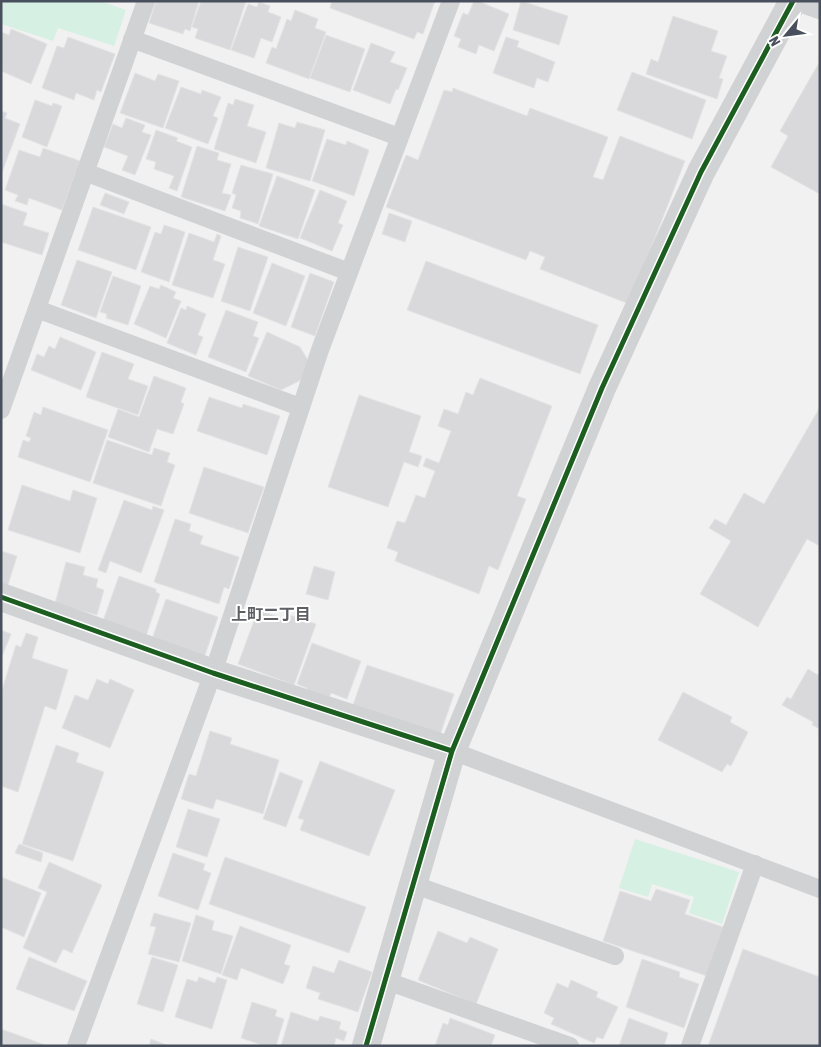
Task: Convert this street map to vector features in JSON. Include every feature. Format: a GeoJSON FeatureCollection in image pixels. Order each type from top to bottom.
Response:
{"type":"FeatureCollection","features":[{"type":"Feature","properties":{"kind":"street"},"geometry":{"type":"LineString","coordinates":[[366,1046],[452,751],[610,370],[700,172],[793,1]]}},
{"type":"Feature","properties":{"kind":"street"},"geometry":{"type":"LineString","coordinates":[[809,1],[820,5]]}},
{"type":"Feature","properties":{"kind":"street"},"geometry":{"type":"LineString","coordinates":[[1,597],[213,673],[452,751]]}},
{"type":"Feature","properties":{"kind":"lane"},"geometry":{"type":"LineString","coordinates":[[1,410],[146,1]]}},
{"type":"Feature","properties":{"kind":"lane"},"geometry":{"type":"LineString","coordinates":[[76,1046],[213,673],[300,407],[450,1]]}},
{"type":"Feature","properties":{"kind":"lane"},"geometry":{"type":"LineString","coordinates":[[132,39],[399,137]]}},
{"type":"Feature","properties":{"kind":"lane"},"geometry":{"type":"LineString","coordinates":[[85,172],[349,272]]}},
{"type":"Feature","properties":{"kind":"lane"},"geometry":{"type":"LineString","coordinates":[[37,309],[300,407]]}},
{"type":"Feature","properties":{"kind":"lane"},"geometry":{"type":"LineString","coordinates":[[452,751],[820,890]]}},
{"type":"Feature","properties":{"kind":"lane"},"geometry":{"type":"LineString","coordinates":[[690,1046],[755,864]]}},
{"type":"Feature","properties":{"kind":"lane"},"geometry":{"type":"LineString","coordinates":[[412,884],[615,956]]}},
{"type":"Feature","properties":{"kind":"lane"},"geometry":{"type":"LineString","coordinates":[[384,980],[570,1046]]}},
{"type":"Feature","properties":{"kind":"green space"},"geometry":{"type":"Polygon","coordinates":[[[1,1],[100,1],[126,10],[114,46],[58,28],[53,41],[1,24],[1,1]]]}},
{"type":"Feature","properties":{"kind":"green space"},"geometry":{"type":"Polygon","coordinates":[[[635,839],[739,872],[722,924],[689,913],[694,897],[652,884],[648,897],[619,888],[635,839]]]}},
{"type":"Feature","properties":{"kind":"building"},"geometry":{"type":"Polygon","coordinates":[[[156,1],[199,1],[190,31],[185,29],[183,34],[149,23],[156,1]]]}},
{"type":"Feature","properties":{"kind":"building"},"geometry":{"type":"Polygon","coordinates":[[[201,1],[246,1],[230,50],[195,38],[198,29],[192,27],[201,1]]]}},
{"type":"Feature","properties":{"kind":"building"},"geometry":{"type":"Polygon","coordinates":[[[332,1],[435,1],[423,34],[417,32],[414,39],[330,8],[332,1]]]}},
{"type":"Feature","properties":{"kind":"building"},"geometry":{"type":"Polygon","coordinates":[[[474,1],[509,14],[494,51],[479,45],[476,54],[458,47],[461,39],[454,36],[463,13],[468,15],[474,1]]]}},
{"type":"Feature","properties":{"kind":"building"},"geometry":{"type":"Polygon","coordinates":[[[521,1],[568,16],[559,45],[513,30],[521,1]]]}},
{"type":"Feature","properties":{"kind":"building"},"geometry":{"type":"Polygon","coordinates":[[[259,2],[270,6],[268,12],[281,17],[272,42],[261,38],[254,58],[231,50],[248,4],[257,7],[259,2]]]}},
{"type":"Feature","properties":{"kind":"building"},"geometry":{"type":"Polygon","coordinates":[[[295,10],[318,19],[315,28],[326,32],[309,79],[266,63],[272,47],[276,49],[287,19],[291,21],[295,10]]]}},
{"type":"Feature","properties":{"kind":"building"},"geometry":{"type":"Polygon","coordinates":[[[673,16],[718,31],[711,51],[727,56],[719,78],[723,79],[717,99],[646,74],[651,59],[658,62],[673,16]]]}},
{"type":"Feature","properties":{"kind":"building"},"geometry":{"type":"Polygon","coordinates":[[[11,29],[47,44],[31,84],[1,71],[1,32],[9,35],[11,29]]]}},
{"type":"Feature","properties":{"kind":"building"},"geometry":{"type":"Polygon","coordinates":[[[326,35],[365,49],[350,92],[310,78],[326,35]]]}},
{"type":"Feature","properties":{"kind":"building"},"geometry":{"type":"Polygon","coordinates":[[[68,37],[115,54],[101,92],[97,90],[94,100],[76,93],[74,100],[42,88],[57,46],[64,48],[68,37]]]}},
{"type":"Feature","properties":{"kind":"building"},"geometry":{"type":"Polygon","coordinates":[[[506,37],[519,41],[517,47],[555,62],[548,82],[537,78],[534,88],[493,73],[506,37]]]}},
{"type":"Feature","properties":{"kind":"building"},"geometry":{"type":"Polygon","coordinates":[[[371,43],[395,52],[390,62],[407,68],[390,104],[353,90],[371,43]]]}},
{"type":"Feature","properties":{"kind":"building"},"geometry":{"type":"Polygon","coordinates":[[[820,61],[820,194],[771,167],[788,136],[780,131],[820,61]]]}},
{"type":"Feature","properties":{"kind":"building"},"geometry":{"type":"Polygon","coordinates":[[[632,72],[706,100],[692,139],[617,110],[632,72]]]}},
{"type":"Feature","properties":{"kind":"building"},"geometry":{"type":"Polygon","coordinates":[[[135,73],[155,81],[158,74],[179,81],[163,128],[120,113],[135,73]]]}},
{"type":"Feature","properties":{"kind":"building"},"geometry":{"type":"Polygon","coordinates":[[[181,87],[201,94],[202,90],[221,97],[213,116],[218,118],[208,144],[165,128],[181,87]]]}},
{"type":"Feature","properties":{"kind":"building"},"geometry":{"type":"Polygon","coordinates":[[[453,88],[527,116],[530,108],[608,137],[593,177],[603,180],[620,136],[685,161],[629,304],[540,269],[545,257],[530,251],[526,260],[386,207],[406,155],[418,160],[444,90],[452,92],[453,88]]]}},
{"type":"Feature","properties":{"kind":"building"},"geometry":{"type":"Polygon","coordinates":[[[235,99],[254,105],[247,126],[266,132],[256,163],[214,149],[228,103],[233,105],[235,99]]]}},
{"type":"Feature","properties":{"kind":"building"},"geometry":{"type":"Polygon","coordinates":[[[35,100],[52,106],[53,103],[62,106],[47,147],[22,137],[35,100]]]}},
{"type":"Feature","properties":{"kind":"building"},"geometry":{"type":"Polygon","coordinates":[[[1,111],[7,113],[5,118],[20,124],[1,175],[1,111]]]}},
{"type":"Feature","properties":{"kind":"building"},"geometry":{"type":"Polygon","coordinates":[[[126,118],[145,125],[142,132],[151,135],[135,175],[122,170],[128,156],[104,147],[113,124],[122,128],[126,118]]]}},
{"type":"Feature","properties":{"kind":"building"},"geometry":{"type":"Polygon","coordinates":[[[297,122],[325,130],[310,181],[266,168],[279,123],[295,128],[297,122]]]}},
{"type":"Feature","properties":{"kind":"building"},"geometry":{"type":"Polygon","coordinates":[[[156,130],[178,138],[176,141],[192,147],[177,191],[169,188],[174,176],[154,169],[156,162],[146,159],[156,130]]]}},
{"type":"Feature","properties":{"kind":"building"},"geometry":{"type":"Polygon","coordinates":[[[327,139],[346,145],[347,141],[369,150],[354,196],[312,181],[327,139]]]}},
{"type":"Feature","properties":{"kind":"building"},"geometry":{"type":"Polygon","coordinates":[[[197,146],[219,153],[217,160],[231,164],[222,193],[231,195],[225,211],[181,197],[197,146]]]}},
{"type":"Feature","properties":{"kind":"building"},"geometry":{"type":"Polygon","coordinates":[[[43,148],[80,161],[62,210],[29,198],[27,205],[15,201],[18,195],[5,190],[19,150],[40,157],[43,148]]]}},
{"type":"Feature","properties":{"kind":"building"},"geometry":{"type":"Polygon","coordinates":[[[241,165],[273,174],[258,224],[240,218],[241,211],[232,208],[236,195],[232,193],[241,165]]]}},
{"type":"Feature","properties":{"kind":"building"},"geometry":{"type":"Polygon","coordinates":[[[277,176],[315,190],[298,239],[259,226],[277,176]]]}},
{"type":"Feature","properties":{"kind":"building"},"geometry":{"type":"Polygon","coordinates":[[[320,190],[347,201],[338,223],[343,225],[332,251],[300,238],[320,190]]]}},
{"type":"Feature","properties":{"kind":"building"},"geometry":{"type":"Polygon","coordinates":[[[105,193],[129,202],[124,214],[100,205],[105,193]]]}},
{"type":"Feature","properties":{"kind":"building"},"geometry":{"type":"Polygon","coordinates":[[[1,204],[27,213],[23,225],[49,233],[42,255],[1,242],[1,204]]]}},
{"type":"Feature","properties":{"kind":"building"},"geometry":{"type":"Polygon","coordinates":[[[93,207],[151,227],[136,270],[78,250],[93,207]]]}},
{"type":"Feature","properties":{"kind":"building"},"geometry":{"type":"Polygon","coordinates":[[[389,213],[412,221],[405,242],[382,234],[389,213]]]}},
{"type":"Feature","properties":{"kind":"building"},"geometry":{"type":"Polygon","coordinates":[[[164,225],[185,232],[169,282],[141,272],[155,232],[161,234],[164,225]]]}},
{"type":"Feature","properties":{"kind":"building"},"geometry":{"type":"Polygon","coordinates":[[[189,233],[214,242],[217,234],[221,236],[213,260],[225,264],[213,298],[172,285],[189,233]]]}},
{"type":"Feature","properties":{"kind":"building"},"geometry":{"type":"Polygon","coordinates":[[[238,247],[268,257],[250,311],[221,301],[238,247]]]}},
{"type":"Feature","properties":{"kind":"building"},"geometry":{"type":"Polygon","coordinates":[[[77,260],[112,272],[96,318],[61,305],[77,260]]]}},
{"type":"Feature","properties":{"kind":"building"},"geometry":{"type":"Polygon","coordinates":[[[426,261],[598,325],[580,374],[407,310],[426,261]]]}},
{"type":"Feature","properties":{"kind":"building"},"geometry":{"type":"Polygon","coordinates":[[[272,263],[305,276],[286,326],[253,313],[272,263]]]}},
{"type":"Feature","properties":{"kind":"building"},"geometry":{"type":"Polygon","coordinates":[[[310,273],[334,282],[315,336],[291,327],[310,273]]]}},
{"type":"Feature","properties":{"kind":"building"},"geometry":{"type":"Polygon","coordinates":[[[113,276],[141,286],[128,325],[106,318],[107,314],[100,312],[113,276]]]}},
{"type":"Feature","properties":{"kind":"building"},"geometry":{"type":"Polygon","coordinates":[[[161,285],[176,292],[173,298],[181,301],[166,338],[134,324],[150,286],[159,289],[161,285]]]}},
{"type":"Feature","properties":{"kind":"building"},"geometry":{"type":"Polygon","coordinates":[[[187,306],[206,314],[198,335],[203,337],[196,355],[167,343],[181,308],[186,310],[187,306]]]}},
{"type":"Feature","properties":{"kind":"building"},"geometry":{"type":"Polygon","coordinates":[[[226,310],[258,322],[253,336],[259,338],[246,372],[208,357],[226,310]]]}},
{"type":"Feature","properties":{"kind":"building"},"geometry":{"type":"Polygon","coordinates":[[[267,332],[300,347],[309,362],[303,379],[281,390],[248,376],[267,332]]]}},
{"type":"Feature","properties":{"kind":"building"},"geometry":{"type":"Polygon","coordinates":[[[60,337],[96,352],[81,390],[31,370],[37,354],[44,357],[49,346],[55,349],[60,337]]]}},
{"type":"Feature","properties":{"kind":"building"},"geometry":{"type":"Polygon","coordinates":[[[102,352],[134,364],[128,379],[148,386],[138,415],[86,397],[102,352]]]}},
{"type":"Feature","properties":{"kind":"building"},"geometry":{"type":"Polygon","coordinates":[[[154,376],[186,388],[181,402],[184,404],[173,434],[157,429],[149,452],[108,437],[118,409],[139,417],[154,376]]]}},
{"type":"Feature","properties":{"kind":"building"},"geometry":{"type":"Polygon","coordinates":[[[480,378],[552,406],[517,496],[526,499],[498,570],[489,566],[479,594],[395,561],[398,552],[387,548],[397,521],[405,523],[416,495],[425,498],[435,471],[423,466],[426,458],[439,463],[451,431],[438,426],[444,409],[458,414],[466,392],[473,395],[480,378]]]}},
{"type":"Feature","properties":{"kind":"building"},"geometry":{"type":"Polygon","coordinates":[[[359,395],[421,416],[409,452],[422,456],[418,467],[404,462],[388,507],[328,487],[359,395]]]}},
{"type":"Feature","properties":{"kind":"building"},"geometry":{"type":"Polygon","coordinates":[[[209,397],[242,408],[243,404],[280,416],[267,455],[197,431],[209,397]]]}},
{"type":"Feature","properties":{"kind":"building"},"geometry":{"type":"Polygon","coordinates":[[[43,407],[108,430],[90,482],[18,457],[23,440],[29,442],[31,438],[26,436],[34,412],[41,415],[43,407]]]}},
{"type":"Feature","properties":{"kind":"building"},"geometry":{"type":"Polygon","coordinates":[[[820,407],[820,546],[807,539],[758,627],[700,594],[731,541],[709,528],[715,519],[726,525],[744,493],[764,504],[820,407]]]}},
{"type":"Feature","properties":{"kind":"building"},"geometry":{"type":"Polygon","coordinates":[[[107,440],[152,455],[154,448],[170,453],[167,462],[175,465],[161,506],[93,483],[107,440]]]}},
{"type":"Feature","properties":{"kind":"building"},"geometry":{"type":"Polygon","coordinates":[[[204,467],[264,487],[248,533],[189,513],[204,467]]]}},
{"type":"Feature","properties":{"kind":"building"},"geometry":{"type":"Polygon","coordinates":[[[22,485],[70,501],[73,490],[97,498],[80,553],[8,530],[22,485]]]}},
{"type":"Feature","properties":{"kind":"building"},"geometry":{"type":"Polygon","coordinates":[[[124,500],[152,510],[153,506],[164,510],[141,573],[110,561],[106,573],[98,570],[124,500]]]}},
{"type":"Feature","properties":{"kind":"building"},"geometry":{"type":"Polygon","coordinates":[[[175,519],[191,524],[189,531],[203,536],[200,544],[239,557],[229,589],[224,587],[219,604],[154,582],[175,519]]]}},
{"type":"Feature","properties":{"kind":"building"},"geometry":{"type":"Polygon","coordinates":[[[1,551],[17,556],[7,588],[1,586],[1,551]]]}},
{"type":"Feature","properties":{"kind":"building"},"geometry":{"type":"Polygon","coordinates":[[[66,562],[85,567],[83,575],[98,579],[96,587],[104,590],[97,615],[55,604],[66,562]]]}},
{"type":"Feature","properties":{"kind":"building"},"geometry":{"type":"Polygon","coordinates":[[[314,566],[335,572],[328,600],[306,594],[314,566]]]}},
{"type":"Feature","properties":{"kind":"building"},"geometry":{"type":"Polygon","coordinates":[[[119,576],[156,589],[156,592],[160,594],[146,636],[103,621],[119,576]]]}},
{"type":"Feature","properties":{"kind":"building"},"geometry":{"type":"Polygon","coordinates":[[[166,599],[218,617],[203,661],[151,642],[166,599]]]}},
{"type":"Feature","properties":{"kind":"building"},"geometry":{"type":"Polygon","coordinates":[[[258,610],[284,619],[287,614],[316,624],[294,685],[238,664],[258,610]]]}},
{"type":"Feature","properties":{"kind":"building"},"geometry":{"type":"Polygon","coordinates":[[[1,630],[11,634],[1,659],[1,630]]]}},
{"type":"Feature","properties":{"kind":"building"},"geometry":{"type":"Polygon","coordinates":[[[26,633],[38,637],[32,658],[68,670],[56,710],[45,706],[18,792],[1,786],[1,693],[16,645],[21,647],[26,633]]]}},
{"type":"Feature","properties":{"kind":"building"},"geometry":{"type":"Polygon","coordinates":[[[312,643],[361,661],[347,699],[331,693],[327,703],[305,695],[307,688],[297,684],[312,643]]]}},
{"type":"Feature","properties":{"kind":"building"},"geometry":{"type":"Polygon","coordinates":[[[367,665],[454,694],[440,735],[353,705],[367,665]]]}},
{"type":"Feature","properties":{"kind":"building"},"geometry":{"type":"Polygon","coordinates":[[[808,669],[818,675],[820,671],[820,729],[812,725],[813,722],[782,705],[787,697],[791,699],[808,669]]]}},
{"type":"Feature","properties":{"kind":"building"},"geometry":{"type":"Polygon","coordinates":[[[97,679],[108,684],[110,679],[134,690],[110,748],[62,728],[75,695],[88,700],[97,679]]]}},
{"type":"Feature","properties":{"kind":"building"},"geometry":{"type":"Polygon","coordinates":[[[683,692],[732,717],[730,722],[748,732],[731,766],[727,764],[722,772],[658,740],[683,692]]]}},
{"type":"Feature","properties":{"kind":"building"},"geometry":{"type":"Polygon","coordinates":[[[210,731],[232,738],[230,744],[279,760],[263,814],[216,799],[213,809],[181,799],[189,774],[196,776],[210,731]]]}},
{"type":"Feature","properties":{"kind":"building"},"geometry":{"type":"Polygon","coordinates":[[[56,745],[79,753],[76,762],[104,772],[73,861],[22,844],[56,745]]]}},
{"type":"Feature","properties":{"kind":"building"},"geometry":{"type":"Polygon","coordinates":[[[320,761],[395,790],[369,856],[300,830],[304,820],[298,818],[320,761]]]}},
{"type":"Feature","properties":{"kind":"building"},"geometry":{"type":"Polygon","coordinates":[[[280,772],[303,781],[286,827],[263,819],[280,772]]]}},
{"type":"Feature","properties":{"kind":"building"},"geometry":{"type":"Polygon","coordinates":[[[188,809],[220,819],[207,857],[176,847],[188,809]]]}},
{"type":"Feature","properties":{"kind":"building"},"geometry":{"type":"Polygon","coordinates":[[[19,844],[43,853],[41,862],[15,853],[19,844]]]}},
{"type":"Feature","properties":{"kind":"building"},"geometry":{"type":"Polygon","coordinates":[[[173,853],[205,864],[203,870],[211,873],[198,910],[158,896],[173,853]]]}},
{"type":"Feature","properties":{"kind":"building"},"geometry":{"type":"Polygon","coordinates":[[[225,857],[366,907],[349,953],[209,904],[225,857]]]}},
{"type":"Feature","properties":{"kind":"building"},"geometry":{"type":"Polygon","coordinates":[[[49,862],[102,885],[72,953],[63,949],[56,963],[23,948],[47,892],[38,888],[49,862]]]}},
{"type":"Feature","properties":{"kind":"building"},"geometry":{"type":"Polygon","coordinates":[[[1,877],[41,893],[24,937],[1,927],[1,877]]]}},
{"type":"Feature","properties":{"kind":"building"},"geometry":{"type":"Polygon","coordinates":[[[656,889],[690,900],[685,914],[723,927],[707,976],[603,941],[620,891],[651,901],[656,889]]]}},
{"type":"Feature","properties":{"kind":"building"},"geometry":{"type":"Polygon","coordinates":[[[154,913],[191,923],[179,962],[148,954],[156,927],[150,926],[154,913]]]}},
{"type":"Feature","properties":{"kind":"building"},"geometry":{"type":"Polygon","coordinates":[[[196,915],[214,921],[212,930],[233,936],[221,974],[182,961],[196,915]]]}},
{"type":"Feature","properties":{"kind":"building"},"geometry":{"type":"Polygon","coordinates":[[[240,926],[291,945],[284,964],[290,966],[283,984],[241,968],[237,980],[222,975],[240,926]]]}},
{"type":"Feature","properties":{"kind":"building"},"geometry":{"type":"Polygon","coordinates":[[[438,931],[467,943],[470,937],[498,949],[476,1004],[418,980],[438,931]]]}},
{"type":"Feature","properties":{"kind":"building"},"geometry":{"type":"Polygon","coordinates":[[[743,949],[820,977],[820,1046],[708,1046],[743,949]]]}},
{"type":"Feature","properties":{"kind":"building"},"geometry":{"type":"Polygon","coordinates":[[[29,957],[87,981],[74,1011],[16,989],[29,957]]]}},
{"type":"Feature","properties":{"kind":"building"},"geometry":{"type":"Polygon","coordinates":[[[152,957],[178,965],[163,1012],[137,1004],[152,957]]]}},
{"type":"Feature","properties":{"kind":"building"},"geometry":{"type":"Polygon","coordinates":[[[642,959],[680,972],[679,977],[699,984],[684,1028],[626,1007],[642,959]]]}},
{"type":"Feature","properties":{"kind":"building"},"geometry":{"type":"Polygon","coordinates":[[[339,960],[372,972],[358,1012],[318,999],[320,993],[306,988],[313,966],[334,973],[339,960]]]}},
{"type":"Feature","properties":{"kind":"building"},"geometry":{"type":"Polygon","coordinates":[[[199,977],[215,983],[217,977],[227,980],[212,1029],[175,1017],[187,979],[197,982],[199,977]]]}},
{"type":"Feature","properties":{"kind":"building"},"geometry":{"type":"Polygon","coordinates":[[[571,980],[598,992],[596,997],[618,1007],[603,1039],[597,1037],[594,1043],[551,1024],[554,1018],[544,1013],[557,983],[568,988],[571,980]]]}},
{"type":"Feature","properties":{"kind":"building"},"geometry":{"type":"Polygon","coordinates":[[[252,1002],[277,1010],[275,1016],[284,1019],[276,1046],[265,1046],[241,1038],[252,1002]]]}},
{"type":"Feature","properties":{"kind":"building"},"geometry":{"type":"Polygon","coordinates":[[[291,1012],[318,1021],[320,1016],[341,1022],[339,1029],[347,1032],[344,1041],[336,1038],[334,1046],[281,1046],[291,1012]]]}},
{"type":"Feature","properties":{"kind":"building"},"geometry":{"type":"Polygon","coordinates":[[[450,1018],[495,1035],[491,1046],[435,1046],[443,1023],[448,1025],[450,1018]]]}},
{"type":"Feature","properties":{"kind":"building"},"geometry":{"type":"Polygon","coordinates":[[[629,1018],[668,1033],[664,1046],[619,1046],[629,1018]]]}},
{"type":"Feature","properties":{"kind":"building"},"geometry":{"type":"Polygon","coordinates":[[[1,1029],[48,1046],[1,1046],[1,1029]]]}},
{"type":"Feature","properties":{"kind":"building"},"geometry":{"type":"Polygon","coordinates":[[[151,1039],[169,1046],[149,1046],[151,1039]]]}},
{"type":"Feature","properties":{"kind":"cycle path"},"geometry":{"type":"LineString","coordinates":[[366,1046],[452,751],[602,388],[701,172],[793,1]]}},
{"type":"Feature","properties":{"kind":"cycle path"},"geometry":{"type":"LineString","coordinates":[[1,597],[213,673],[452,751]]}},
{"type":"Feature","properties":{"kind":"district","name":"上町二丁目"},"geometry":{"type":"Point","coordinates":[271,614]}}]}
